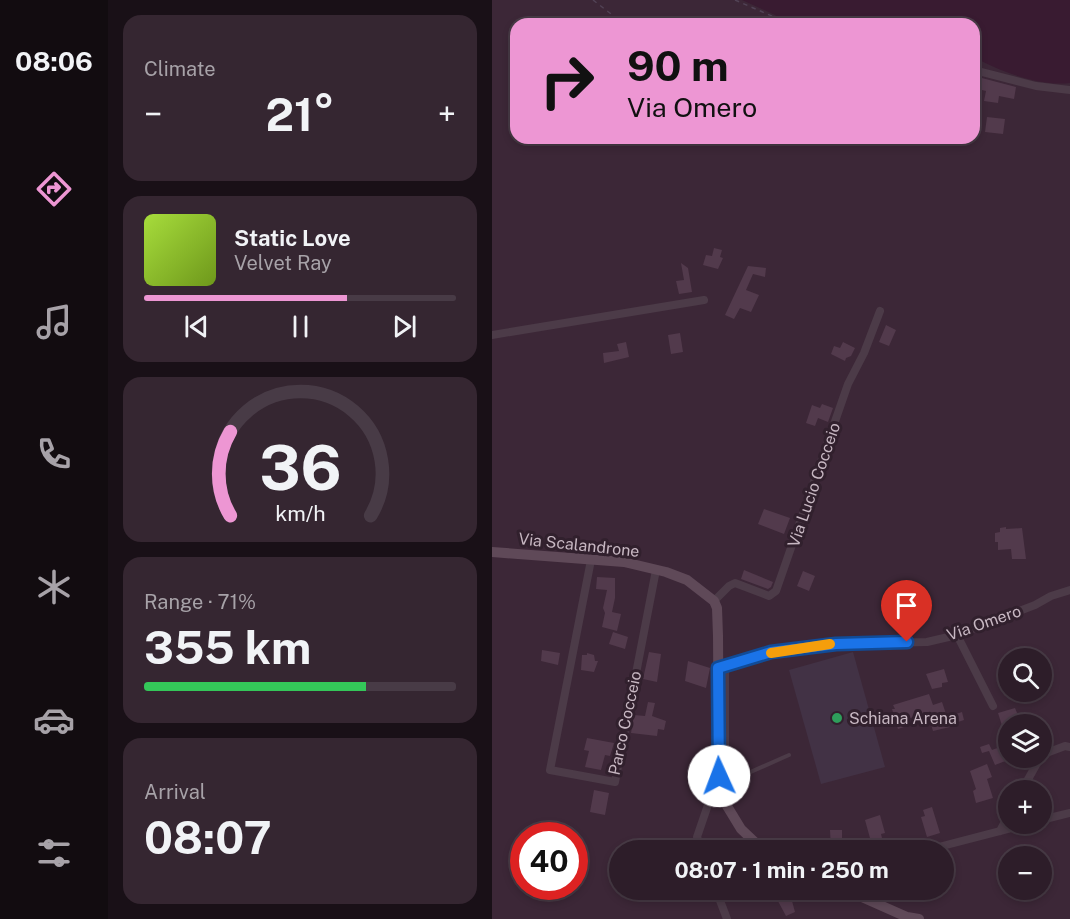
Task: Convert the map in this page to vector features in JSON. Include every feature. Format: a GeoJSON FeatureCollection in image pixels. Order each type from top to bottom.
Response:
{"type":"FeatureCollection","features":[{"type":"Feature","properties":{"kind":"street"},"geometry":{"type":"LineString","coordinates":[[980,72],[1036,86],[1070,90]]}},
{"type":"Feature","properties":{"kind":"street"},"geometry":{"type":"LineString","coordinates":[[492,335],[704,300]]}},
{"type":"Feature","properties":{"kind":"street","name":"Via Lucio Cocceio"},"geometry":{"type":"LineString","coordinates":[[714,601],[735,583],[769,596],[776,591],[848,384],[864,353],[880,311]]}},
{"type":"Feature","properties":{"kind":"street","name":"Via Scalandrone"},"geometry":{"type":"LineString","coordinates":[[492,552],[624,562],[687,580],[714,601]]}},
{"type":"Feature","properties":{"kind":"street","name":"Parco Cocceio"},"geometry":{"type":"LineString","coordinates":[[591,560],[550,770],[615,782],[656,570]]}},
{"type":"Feature","properties":{"kind":"street","name":"Via Omero"},"geometry":{"type":"LineString","coordinates":[[723,667],[771,652],[814,646],[866,642],[927,642],[957,635],[1070,590]]}},
{"type":"Feature","properties":{"kind":"street"},"geometry":{"type":"LineString","coordinates":[[714,601],[717,608],[723,667],[719,776],[727,806],[741,830],[752,840]]}},
{"type":"Feature","properties":{"kind":"street"},"geometry":{"type":"LineString","coordinates":[[957,635],[993,706]]}},
{"type":"Feature","properties":{"kind":"street"},"geometry":{"type":"LineString","coordinates":[[1052,751],[1065,746],[1070,747]]}},
{"type":"Feature","properties":{"kind":"street"},"geometry":{"type":"LineString","coordinates":[[698,840],[697,837],[710,799],[719,757]]}},
{"type":"Feature","properties":{"kind":"street"},"geometry":{"type":"LineString","coordinates":[[1052,817],[1070,813]]}},
{"type":"Feature","properties":{"kind":"street"},"geometry":{"type":"LineString","coordinates":[[954,843],[998,832]]}},
{"type":"Feature","properties":{"kind":"street"},"geometry":{"type":"LineString","coordinates":[[720,900],[727,919]]}},
{"type":"Feature","properties":{"kind":"street"},"geometry":{"type":"LineString","coordinates":[[869,900],[907,917],[919,919]]}},
{"type":"Feature","properties":{"kind":"lane"},"geometry":{"type":"LineString","coordinates":[[723,667],[727,766],[730,775],[737,778],[789,755]]}},
{"type":"Feature","properties":{"kind":"path"},"geometry":{"type":"LineString","coordinates":[[593,0],[616,18]]}},
{"type":"Feature","properties":{"kind":"path"},"geometry":{"type":"LineString","coordinates":[[735,0],[775,18]]}},
{"type":"Feature","properties":{"kind":"shaded area"},"geometry":{"type":"Polygon","coordinates":[[[742,0],[1070,0],[1070,83],[1046,83],[1020,77],[980,60],[980,18],[779,18],[742,0]]]}},
{"type":"Feature","properties":{"kind":"shaded area","name":"Schiana Arena"},"geometry":{"type":"Polygon","coordinates":[[[853,652],[885,767],[821,784],[789,670],[853,652]]]}},
{"type":"Feature","properties":{"kind":"building"},"geometry":{"type":"Polygon","coordinates":[[[980,78],[1016,87],[1014,99],[999,96],[998,103],[984,101],[986,91],[980,90],[980,78]]]}},
{"type":"Feature","properties":{"kind":"building"},"geometry":{"type":"Polygon","coordinates":[[[987,117],[1005,119],[1003,134],[985,132],[987,117]]]}},
{"type":"Feature","properties":{"kind":"building"},"geometry":{"type":"Polygon","coordinates":[[[714,248],[722,250],[720,257],[723,258],[718,269],[703,265],[706,255],[712,256],[714,248]]]}},
{"type":"Feature","properties":{"kind":"building"},"geometry":{"type":"Polygon","coordinates":[[[681,263],[688,268],[692,292],[679,294],[676,281],[684,280],[681,263]]]}},
{"type":"Feature","properties":{"kind":"building"},"geometry":{"type":"Polygon","coordinates":[[[748,266],[766,268],[765,277],[753,274],[746,290],[759,295],[751,312],[740,308],[734,319],[725,315],[748,266]]]}},
{"type":"Feature","properties":{"kind":"building"},"geometry":{"type":"Polygon","coordinates":[[[886,325],[896,330],[889,346],[879,342],[886,325]]]}},
{"type":"Feature","properties":{"kind":"building"},"geometry":{"type":"Polygon","coordinates":[[[680,333],[683,352],[671,354],[668,335],[680,333]]]}},
{"type":"Feature","properties":{"kind":"building"},"geometry":{"type":"Polygon","coordinates":[[[626,342],[629,357],[604,363],[603,353],[619,351],[617,344],[626,342]]]}},
{"type":"Feature","properties":{"kind":"building"},"geometry":{"type":"Polygon","coordinates":[[[843,342],[855,348],[845,361],[831,354],[834,346],[840,348],[843,342]]]}},
{"type":"Feature","properties":{"kind":"building"},"geometry":{"type":"Polygon","coordinates":[[[822,404],[833,408],[828,422],[818,418],[815,426],[806,423],[812,405],[820,408],[822,404]]]}},
{"type":"Feature","properties":{"kind":"building"},"geometry":{"type":"Polygon","coordinates":[[[764,509],[790,518],[784,534],[758,524],[764,509]]]}},
{"type":"Feature","properties":{"kind":"building"},"geometry":{"type":"Polygon","coordinates":[[[1006,527],[1006,529],[1022,528],[1026,559],[1012,559],[1011,549],[998,550],[995,533],[1000,532],[1000,528],[1006,527]]]}},
{"type":"Feature","properties":{"kind":"building"},"geometry":{"type":"Polygon","coordinates":[[[744,570],[773,582],[771,587],[768,589],[741,579],[744,570]]]}},
{"type":"Feature","properties":{"kind":"building"},"geometry":{"type":"Polygon","coordinates":[[[803,571],[815,576],[809,591],[797,586],[803,571]]]}},
{"type":"Feature","properties":{"kind":"building"},"geometry":{"type":"Polygon","coordinates":[[[597,577],[615,578],[612,612],[621,614],[617,631],[602,627],[607,590],[596,589],[597,577]]]}},
{"type":"Feature","properties":{"kind":"building"},"geometry":{"type":"Polygon","coordinates":[[[613,632],[628,637],[625,649],[609,644],[613,632]]]}},
{"type":"Feature","properties":{"kind":"building"},"geometry":{"type":"Polygon","coordinates":[[[542,650],[560,653],[558,665],[541,661],[542,650]]]}},
{"type":"Feature","properties":{"kind":"building"},"geometry":{"type":"Polygon","coordinates":[[[649,652],[661,654],[657,682],[643,679],[649,652]]]}},
{"type":"Feature","properties":{"kind":"building"},"geometry":{"type":"Polygon","coordinates":[[[587,653],[594,655],[595,661],[598,661],[594,672],[581,670],[582,655],[587,655],[587,653]]]}},
{"type":"Feature","properties":{"kind":"building"},"geometry":{"type":"Polygon","coordinates":[[[688,661],[710,668],[706,688],[685,681],[688,661]]]}},
{"type":"Feature","properties":{"kind":"building"},"geometry":{"type":"Polygon","coordinates":[[[944,669],[948,682],[942,683],[942,687],[932,689],[926,674],[944,669]]]}},
{"type":"Feature","properties":{"kind":"building"},"geometry":{"type":"Polygon","coordinates":[[[929,694],[933,705],[942,702],[947,717],[962,712],[964,720],[949,725],[950,727],[933,731],[929,718],[915,721],[914,717],[902,720],[904,727],[898,729],[893,705],[929,694]]]}},
{"type":"Feature","properties":{"kind":"building"},"geometry":{"type":"Polygon","coordinates":[[[648,702],[655,703],[652,716],[666,721],[664,730],[658,729],[657,736],[631,733],[634,715],[645,716],[648,702]]]}},
{"type":"Feature","properties":{"kind":"building"},"geometry":{"type":"Polygon","coordinates":[[[1015,708],[1018,714],[998,714],[1015,708]]]}},
{"type":"Feature","properties":{"kind":"building"},"geometry":{"type":"Polygon","coordinates":[[[587,738],[614,743],[610,756],[605,755],[601,770],[585,767],[589,751],[584,750],[587,738]]]}},
{"type":"Feature","properties":{"kind":"building"},"geometry":{"type":"Polygon","coordinates":[[[989,744],[992,750],[998,748],[998,764],[995,765],[989,751],[982,753],[980,747],[989,744]]]}},
{"type":"Feature","properties":{"kind":"building"},"geometry":{"type":"Polygon","coordinates":[[[987,764],[992,777],[987,779],[993,798],[976,803],[973,791],[976,789],[970,771],[987,764]]]}},
{"type":"Feature","properties":{"kind":"building"},"geometry":{"type":"Polygon","coordinates":[[[594,790],[609,793],[605,815],[590,812],[594,790]]]}},
{"type":"Feature","properties":{"kind":"building"},"geometry":{"type":"Polygon","coordinates":[[[932,807],[940,833],[927,837],[921,817],[925,816],[923,810],[932,807]]]}},
{"type":"Feature","properties":{"kind":"building"},"geometry":{"type":"Polygon","coordinates":[[[880,815],[885,833],[881,834],[882,840],[871,840],[865,820],[880,815]]]}},
{"type":"Feature","properties":{"kind":"building"},"geometry":{"type":"Polygon","coordinates":[[[830,830],[842,830],[842,840],[830,840],[830,830]]]}},
{"type":"Feature","properties":{"kind":"building"},"geometry":{"type":"Polygon","coordinates":[[[777,900],[792,900],[795,912],[786,916],[777,900]]]}},
{"type":"Feature","properties":{"kind":"slow traffic"},"geometry":{"type":"LineString","coordinates":[[771,653],[830,644]]}},
{"type":"Feature","properties":{"kind":"place","name":"Schiana Arena"},"geometry":{"type":"Point","coordinates":[837,718]}},
{"type":"Feature","properties":{"kind":"route"},"geometry":{"type":"LineString","coordinates":[[719,776],[718,668],[771,652],[836,644],[907,642]]}}]}
